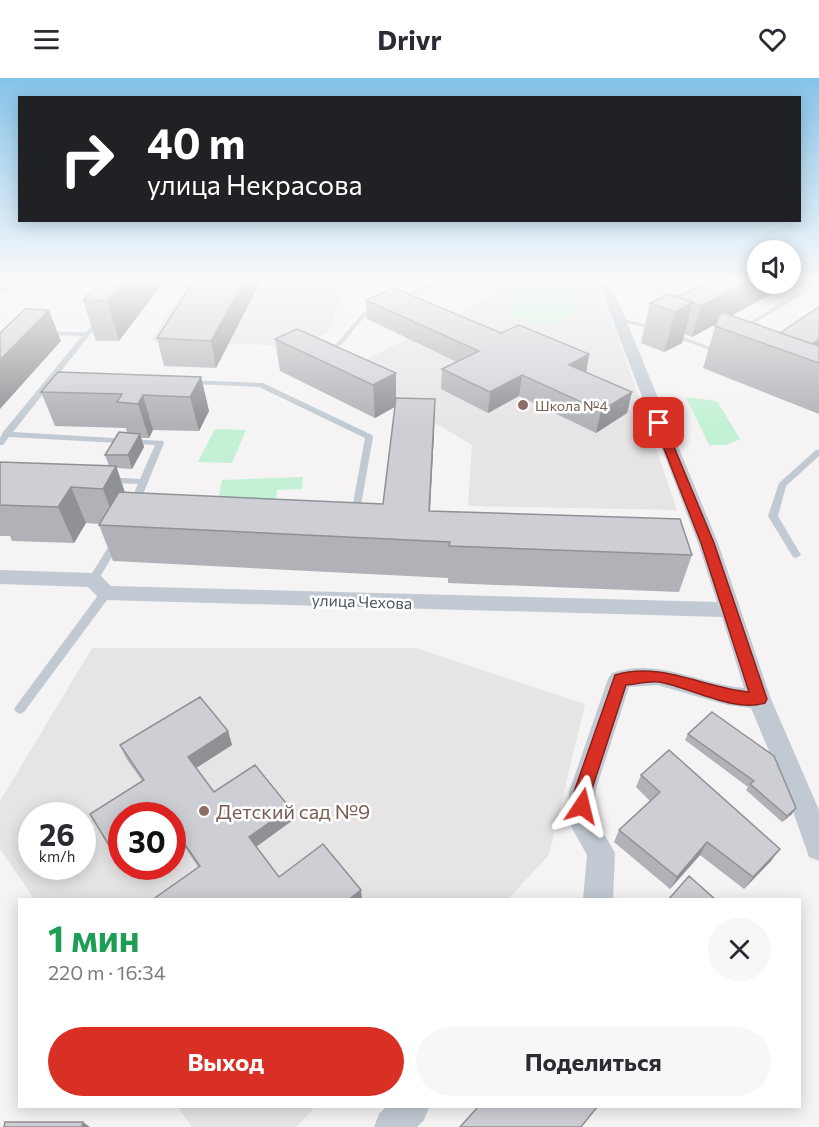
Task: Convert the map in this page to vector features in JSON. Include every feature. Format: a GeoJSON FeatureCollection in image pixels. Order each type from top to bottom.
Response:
{"type":"FeatureCollection","features":[{"type":"Feature","properties":{"kind":"street"},"geometry":{"type":"LineString","coordinates":[[622,328],[708,543],[759,699],[810,800],[819,848]]}},
{"type":"Feature","properties":{"kind":"street","name":"улица Чехова"},"geometry":{"type":"LineString","coordinates":[[0,577],[100,587],[729,609]]}},
{"type":"Feature","properties":{"kind":"street"},"geometry":{"type":"LineString","coordinates":[[598,898],[601,853],[582,821],[582,792],[620,680],[657,676],[727,696],[759,699]]}},
{"type":"Feature","properties":{"kind":"street"},"geometry":{"type":"LineString","coordinates":[[392,1127],[410,1108]]}},
{"type":"Feature","properties":{"kind":"lane"},"geometry":{"type":"LineString","coordinates":[[0,443],[92,328]]}},
{"type":"Feature","properties":{"kind":"lane"},"geometry":{"type":"LineString","coordinates":[[318,354],[338,345],[352,328]]}},
{"type":"Feature","properties":{"kind":"lane"},"geometry":{"type":"LineString","coordinates":[[655,328],[730,356]]}},
{"type":"Feature","properties":{"kind":"lane"},"geometry":{"type":"LineString","coordinates":[[729,336],[742,328]]}},
{"type":"Feature","properties":{"kind":"lane"},"geometry":{"type":"LineString","coordinates":[[42,333],[87,334]]}},
{"type":"Feature","properties":{"kind":"lane"},"geometry":{"type":"LineString","coordinates":[[709,348],[719,342]]}},
{"type":"Feature","properties":{"kind":"lane"},"geometry":{"type":"LineString","coordinates":[[53,377],[64,378]]}},
{"type":"Feature","properties":{"kind":"lane"},"geometry":{"type":"LineString","coordinates":[[179,382],[260,385],[369,437],[357,509]]}},
{"type":"Feature","properties":{"kind":"lane"},"geometry":{"type":"LineString","coordinates":[[6,434],[160,443],[131,512]]}},
{"type":"Feature","properties":{"kind":"lane"},"geometry":{"type":"LineString","coordinates":[[796,555],[772,516],[782,486],[819,452]]}},
{"type":"Feature","properties":{"kind":"lane"},"geometry":{"type":"LineString","coordinates":[[95,479],[143,482]]}},
{"type":"Feature","properties":{"kind":"lane"},"geometry":{"type":"LineString","coordinates":[[20,709],[100,587],[121,531]]}},
{"type":"Feature","properties":{"kind":"shaded area"},"geometry":{"type":"Polygon","coordinates":[[[159,328],[330,328],[329,332],[299,346],[151,341],[159,328]]]}},
{"type":"Feature","properties":{"kind":"shaded area","name":"Школа №4"},"geometry":{"type":"Polygon","coordinates":[[[428,328],[614,328],[677,510],[468,506],[472,445],[346,370],[428,328]]]}},
{"type":"Feature","properties":{"kind":"shaded area"},"geometry":{"type":"Polygon","coordinates":[[[92,648],[416,648],[585,704],[549,855],[509,898],[34,898],[21,880],[96,880],[96,802],[18,802],[18,875],[0,849],[0,801],[92,648]]]}},
{"type":"Feature","properties":{"kind":"shaded area"},"geometry":{"type":"Polygon","coordinates":[[[179,1108],[314,1108],[296,1127],[192,1127],[179,1108]]]}},
{"type":"Feature","properties":{"kind":"green space"},"geometry":{"type":"Polygon","coordinates":[[[686,397],[717,401],[740,439],[726,445],[709,445],[686,397]]]}},
{"type":"Feature","properties":{"kind":"green space"},"geometry":{"type":"Polygon","coordinates":[[[215,429],[246,430],[232,463],[198,462],[215,429]]]}},
{"type":"Feature","properties":{"kind":"green space"},"geometry":{"type":"Polygon","coordinates":[[[303,477],[302,489],[277,490],[276,503],[217,505],[222,480],[303,477]]]}},
{"type":"Feature","properties":{"kind":"building"},"geometry":{"type":"Polygon","coordinates":[[[5,328],[31,328],[0,360],[0,333],[5,328]]]}},
{"type":"Feature","properties":{"kind":"building"},"geometry":{"type":"Polygon","coordinates":[[[163,328],[218,328],[211,341],[157,338],[163,328]]]}},
{"type":"Feature","properties":{"kind":"building"},"geometry":{"type":"Polygon","coordinates":[[[428,328],[489,328],[501,333],[512,328],[526,328],[589,354],[569,365],[632,392],[601,411],[522,375],[490,392],[442,369],[479,351],[428,328]]]}},
{"type":"Feature","properties":{"kind":"building"},"geometry":{"type":"Polygon","coordinates":[[[720,328],[767,328],[819,346],[819,363],[720,328]]]}},
{"type":"Feature","properties":{"kind":"building"},"geometry":{"type":"Polygon","coordinates":[[[788,328],[819,328],[819,339],[812,344],[780,333],[788,328]]]}},
{"type":"Feature","properties":{"kind":"building"},"geometry":{"type":"Polygon","coordinates":[[[297,329],[396,373],[373,385],[275,339],[297,329]]]}},
{"type":"Feature","properties":{"kind":"building"},"geometry":{"type":"Polygon","coordinates":[[[58,372],[201,377],[190,397],[143,395],[138,404],[117,402],[122,394],[41,392],[58,372]]]}},
{"type":"Feature","properties":{"kind":"building"},"geometry":{"type":"Polygon","coordinates":[[[396,398],[435,399],[429,511],[680,519],[692,555],[449,546],[450,542],[99,525],[119,492],[383,504],[396,398]]]}},
{"type":"Feature","properties":{"kind":"building"},"geometry":{"type":"Polygon","coordinates":[[[119,432],[140,434],[128,455],[105,455],[119,432]]]}},
{"type":"Feature","properties":{"kind":"building"},"geometry":{"type":"Polygon","coordinates":[[[0,462],[116,466],[103,489],[71,487],[58,507],[0,505],[0,462]]]}},
{"type":"Feature","properties":{"kind":"building","name":"Детский сад №9"},"geometry":{"type":"Polygon","coordinates":[[[200,697],[228,731],[188,757],[214,792],[255,765],[290,808],[249,837],[279,877],[323,844],[361,890],[351,898],[155,898],[180,880],[186,880],[186,876],[200,866],[186,846],[186,802],[109,802],[144,780],[120,745],[200,697]]]}},
{"type":"Feature","properties":{"kind":"building"},"geometry":{"type":"Polygon","coordinates":[[[712,712],[774,756],[796,808],[787,816],[750,784],[754,781],[688,734],[712,712]]]}},
{"type":"Feature","properties":{"kind":"building"},"geometry":{"type":"Polygon","coordinates":[[[669,750],[780,849],[753,877],[707,842],[677,877],[619,830],[660,792],[641,775],[669,750]]]}},
{"type":"Feature","properties":{"kind":"building","name":"Детский сад №9"},"geometry":{"type":"Polygon","coordinates":[[[108,803],[108,844],[96,824],[96,810],[108,803]]]}},
{"type":"Feature","properties":{"kind":"building"},"geometry":{"type":"Polygon","coordinates":[[[689,876],[714,898],[670,898],[689,876]]]}},
{"type":"Feature","properties":{"kind":"building"},"geometry":{"type":"Polygon","coordinates":[[[477,1108],[596,1108],[581,1127],[460,1127],[477,1108]]]}},
{"type":"Feature","properties":{"kind":"building"},"geometry":{"type":"Polygon","coordinates":[[[5,1122],[83,1122],[82,1127],[4,1127],[5,1122]]]}},
{"type":"Feature","properties":{"kind":"place","name":"Школа №4"},"geometry":{"type":"Point","coordinates":[523,405]}},
{"type":"Feature","properties":{"kind":"place","name":"Детский сад №9"},"geometry":{"type":"Point","coordinates":[204,811]}},
{"type":"Feature","properties":{"kind":"route"},"geometry":{"type":"LineString","coordinates":[[582,806],[582,792],[620,680],[657,676],[727,696],[759,699],[708,543],[659,423]]}}]}
